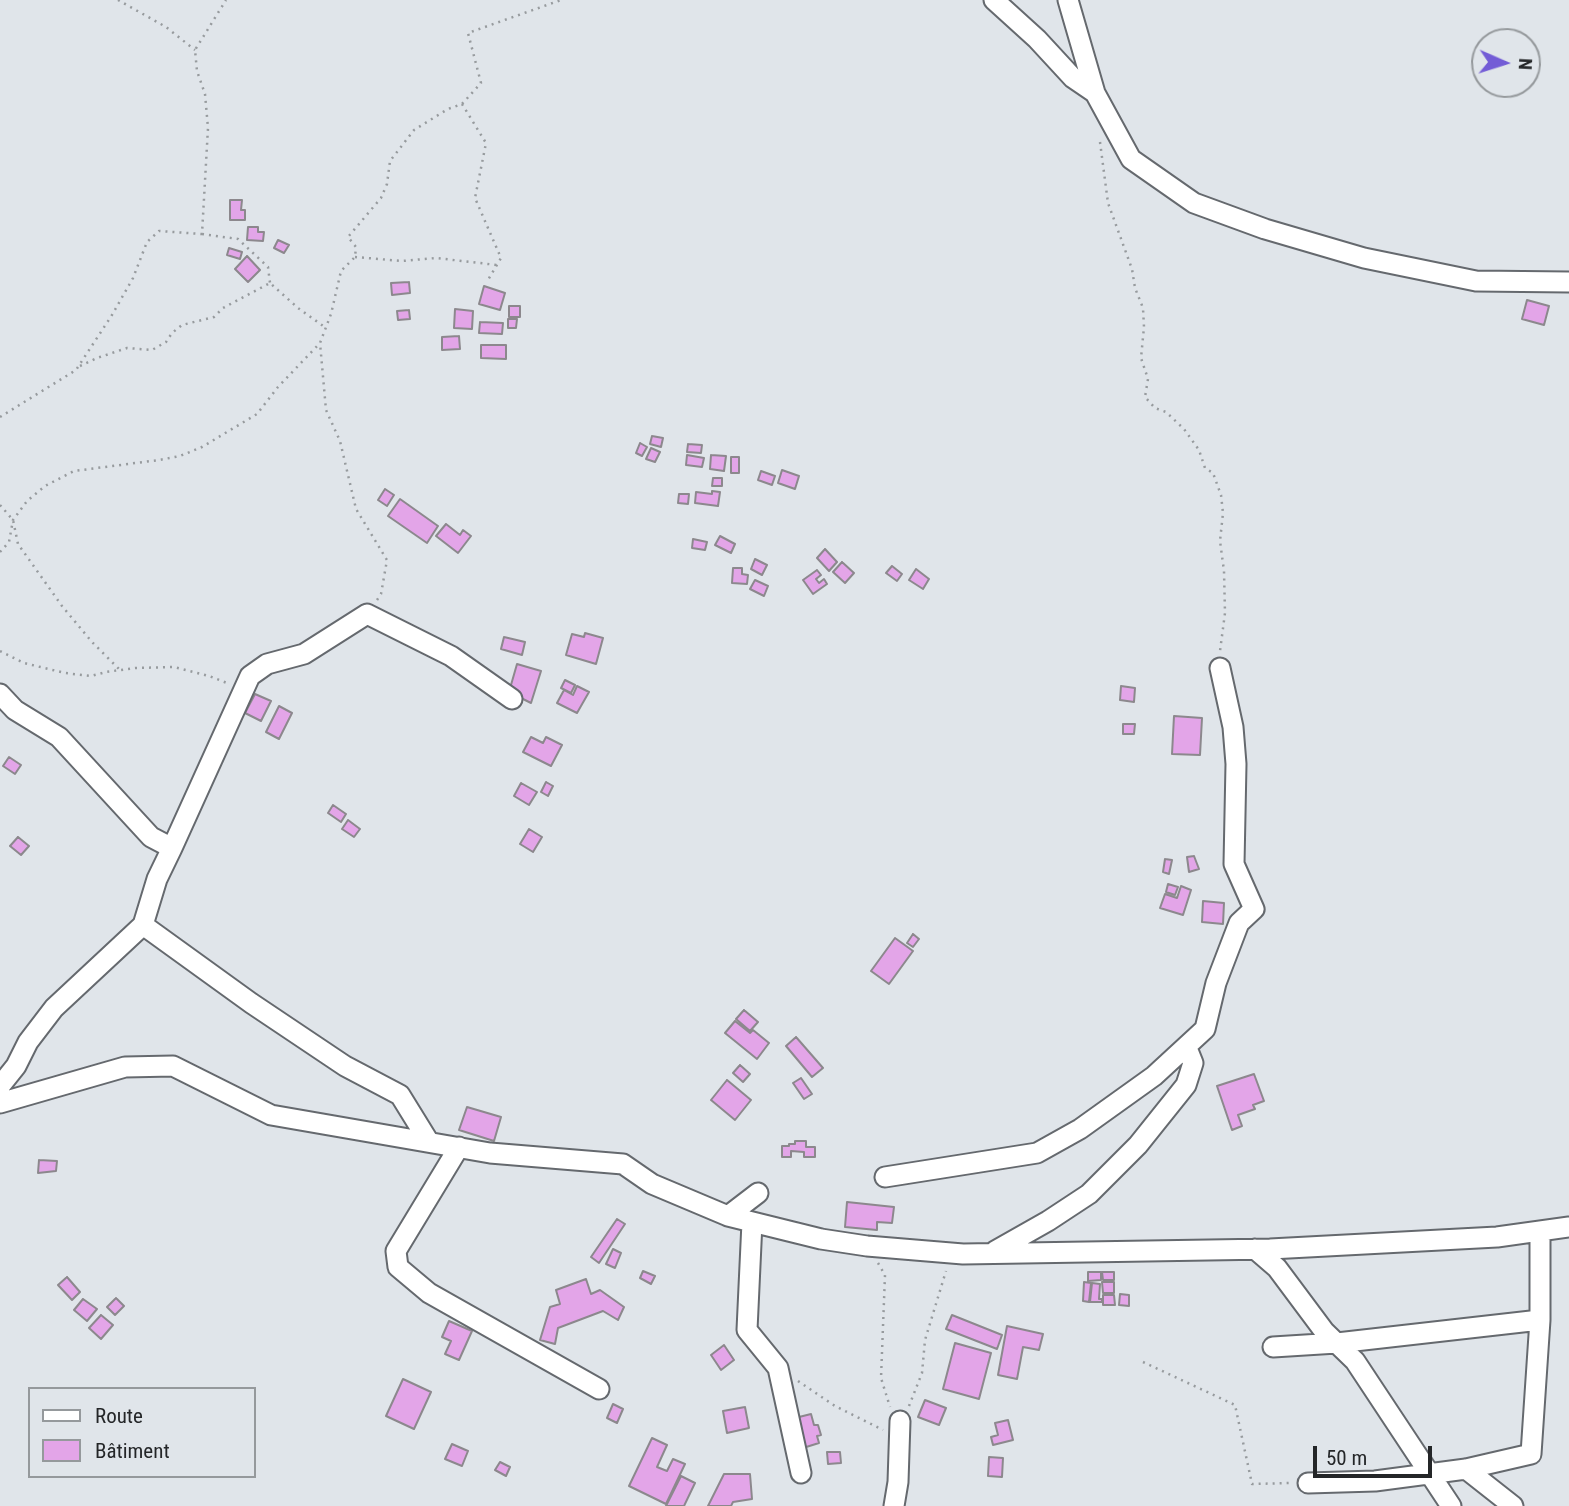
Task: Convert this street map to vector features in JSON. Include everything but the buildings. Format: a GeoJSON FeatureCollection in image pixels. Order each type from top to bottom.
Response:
{"type":"FeatureCollection","features":[{"type":"Feature","properties":{"kind":"street"},"geometry":{"type":"LineString","coordinates":[[994,0],[1037,39],[1073,78],[1095,93]]}},
{"type":"Feature","properties":{"kind":"street"},"geometry":{"type":"LineString","coordinates":[[1068,0],[1095,93],[1132,159],[1194,203],[1265,229],[1376,261],[1476,281],[1569,282]]}},
{"type":"Feature","properties":{"kind":"street"},"geometry":{"type":"LineString","coordinates":[[0,1086],[54,1008],[143,925],[157,879],[250,676],[267,664],[304,654],[367,614],[451,656],[512,699]]}},
{"type":"Feature","properties":{"kind":"street"},"geometry":{"type":"LineString","coordinates":[[885,1177],[1037,1153],[1080,1129],[1154,1076],[1205,1029],[1216,984],[1239,923],[1254,909],[1234,864],[1235,751],[1233,727],[1220,668]]}},
{"type":"Feature","properties":{"kind":"street"},"geometry":{"type":"LineString","coordinates":[[0,694],[15,710],[59,737],[151,837],[172,848]]}},
{"type":"Feature","properties":{"kind":"street"},"geometry":{"type":"LineString","coordinates":[[143,925],[251,1003],[345,1066],[400,1095],[429,1142]]}},
{"type":"Feature","properties":{"kind":"street"},"geometry":{"type":"LineString","coordinates":[[991,1253],[1090,1194],[1138,1145],[1186,1085],[1193,1063],[1187,1048]]}},
{"type":"Feature","properties":{"kind":"street"},"geometry":{"type":"LineString","coordinates":[[0,1103],[125,1067],[173,1066],[271,1115],[490,1153],[624,1164],[652,1184],[727,1216],[821,1239],[867,1246],[963,1254],[1255,1249],[1497,1237],[1569,1227]]}},
{"type":"Feature","properties":{"kind":"street"},"geometry":{"type":"LineString","coordinates":[[459,1147],[396,1251],[398,1267],[429,1293],[599,1389]]}},
{"type":"Feature","properties":{"kind":"street"},"geometry":{"type":"LineString","coordinates":[[727,1216],[758,1193]]}},
{"type":"Feature","properties":{"kind":"street"},"geometry":{"type":"LineString","coordinates":[[752,1222],[747,1330],[778,1368],[802,1473]]}},
{"type":"Feature","properties":{"kind":"street"},"geometry":{"type":"LineString","coordinates":[[1308,1483],[1375,1481],[1431,1474],[1531,1454],[1540,1320],[1540,1232]]}},
{"type":"Feature","properties":{"kind":"street"},"geometry":{"type":"LineString","coordinates":[[1255,1249],[1277,1268],[1324,1331],[1355,1361],[1451,1506]]}},
{"type":"Feature","properties":{"kind":"street"},"geometry":{"type":"LineString","coordinates":[[1273,1347],[1337,1343],[1540,1320]]}},
{"type":"Feature","properties":{"kind":"street"},"geometry":{"type":"LineString","coordinates":[[894,1506],[898,1482],[899,1429]]}},
{"type":"Feature","properties":{"kind":"street"},"geometry":{"type":"LineString","coordinates":[[1466,1469],[1514,1506]]}},
{"type":"Feature","properties":{"kind":"path"},"geometry":{"type":"LineString","coordinates":[[118,0],[166,27],[195,50]]}},
{"type":"Feature","properties":{"kind":"path"},"geometry":{"type":"LineString","coordinates":[[202,234],[208,128],[205,94],[195,50],[226,0]]}},
{"type":"Feature","properties":{"kind":"path"},"geometry":{"type":"LineString","coordinates":[[0,552],[9,542],[13,520],[27,501],[45,486],[74,471],[139,464],[180,456],[225,435],[257,414],[278,387],[320,343],[341,271],[355,257],[356,247],[348,237],[381,198],[387,184],[390,161],[414,130],[448,109],[462,104],[481,83],[468,33],[561,0]]}},
{"type":"Feature","properties":{"kind":"path"},"geometry":{"type":"LineString","coordinates":[[462,104],[486,144],[475,198],[501,257],[488,280]]}},
{"type":"Feature","properties":{"kind":"path"},"geometry":{"type":"LineString","coordinates":[[1100,142],[1108,203],[1143,308],[1141,358],[1148,379],[1144,397],[1184,429],[1199,450],[1205,468],[1213,473],[1221,495],[1223,513],[1220,541],[1225,613],[1219,641],[1220,668]]}},
{"type":"Feature","properties":{"kind":"path"},"geometry":{"type":"LineString","coordinates":[[78,367],[113,315],[133,278],[146,242],[159,231],[238,239],[268,267],[270,283],[326,328]]}},
{"type":"Feature","properties":{"kind":"path"},"geometry":{"type":"LineString","coordinates":[[355,257],[402,261],[436,258],[497,265]]}},
{"type":"Feature","properties":{"kind":"path"},"geometry":{"type":"LineString","coordinates":[[0,417],[78,367],[127,348],[152,350],[166,342],[182,324],[214,317],[223,308],[270,283]]}},
{"type":"Feature","properties":{"kind":"path"},"geometry":{"type":"LineString","coordinates":[[320,343],[326,411],[340,441],[356,509],[387,560],[381,594],[367,614]]}},
{"type":"Feature","properties":{"kind":"path"},"geometry":{"type":"LineString","coordinates":[[0,505],[13,520],[18,544],[55,596],[92,642],[120,670]]}},
{"type":"Feature","properties":{"kind":"path"},"geometry":{"type":"LineString","coordinates":[[0,651],[24,663],[91,676],[120,670],[174,667],[209,676],[243,691]]}},
{"type":"Feature","properties":{"kind":"path"},"geometry":{"type":"LineString","coordinates":[[867,1246],[885,1275],[881,1378],[887,1402],[899,1429]]}},
{"type":"Feature","properties":{"kind":"path"},"geometry":{"type":"LineString","coordinates":[[899,1429],[922,1373],[925,1340],[947,1269],[963,1254]]}},
{"type":"Feature","properties":{"kind":"path"},"geometry":{"type":"LineString","coordinates":[[1143,1362],[1235,1405],[1252,1484],[1308,1483]]}},
{"type":"Feature","properties":{"kind":"path"},"geometry":{"type":"LineString","coordinates":[[778,1368],[835,1406],[899,1429]]}}]}
